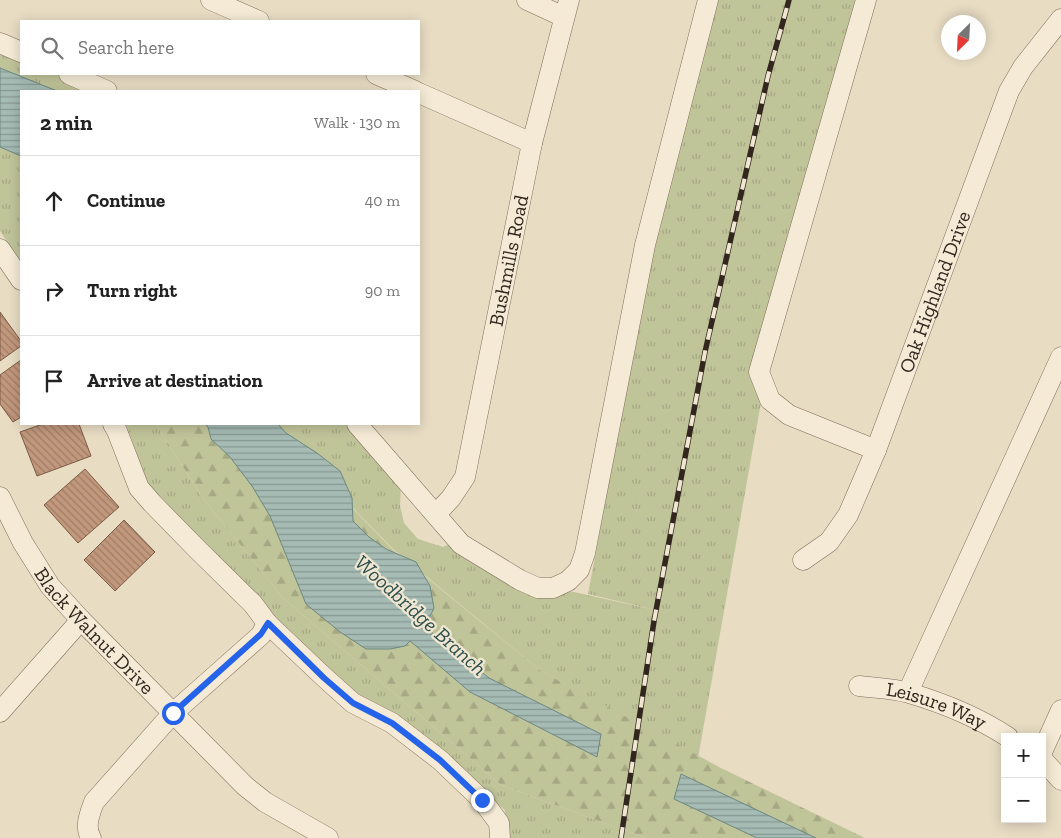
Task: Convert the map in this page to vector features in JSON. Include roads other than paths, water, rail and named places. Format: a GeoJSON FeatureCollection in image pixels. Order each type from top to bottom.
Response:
{"type":"FeatureCollection","features":[{"type":"Feature","properties":{"kind":"street"},"geometry":{"type":"LineString","coordinates":[[211,0],[257,20]]}},
{"type":"Feature","properties":{"kind":"street"},"geometry":{"type":"LineString","coordinates":[[527,0],[567,8]]}},
{"type":"Feature","properties":{"kind":"street"},"geometry":{"type":"LineString","coordinates":[[358,425],[461,544],[520,580],[538,588],[553,588],[568,582],[579,570],[585,553],[645,245],[708,0]]}},
{"type":"Feature","properties":{"kind":"street"},"geometry":{"type":"LineString","coordinates":[[866,0],[759,372],[770,400],[789,415],[876,450]]}},
{"type":"Feature","properties":{"kind":"street","name":"Bushmills Road"},"geometry":{"type":"LineString","coordinates":[[436,514],[451,498],[464,477],[532,143],[567,8]]}},
{"type":"Feature","properties":{"kind":"street","name":"Oak Highland Drive"},"geometry":{"type":"LineString","coordinates":[[802,560],[829,542],[848,515],[876,450],[1009,91],[1023,67],[1061,19]]}},
{"type":"Feature","properties":{"kind":"street"},"geometry":{"type":"LineString","coordinates":[[0,42],[20,52]]}},
{"type":"Feature","properties":{"kind":"street"},"geometry":{"type":"LineString","coordinates":[[71,75],[105,90]]}},
{"type":"Feature","properties":{"kind":"street"},"geometry":{"type":"LineString","coordinates":[[378,75],[413,90]]}},
{"type":"Feature","properties":{"kind":"street"},"geometry":{"type":"LineString","coordinates":[[420,93],[532,143]]}},
{"type":"Feature","properties":{"kind":"street"},"geometry":{"type":"LineString","coordinates":[[0,248],[20,278]]}},
{"type":"Feature","properties":{"kind":"street"},"geometry":{"type":"LineString","coordinates":[[908,692],[1061,358]]}},
{"type":"Feature","properties":{"kind":"street"},"geometry":{"type":"LineString","coordinates":[[114,425],[139,488],[152,503],[324,678],[353,703],[392,723],[440,760],[482,800],[499,823],[500,838]]}},
{"type":"Feature","properties":{"kind":"street","name":"Black Walnut Drive"},"geometry":{"type":"LineString","coordinates":[[0,497],[5,519],[23,543],[50,586],[81,620],[245,786],[265,802],[328,838]]}},
{"type":"Feature","properties":{"kind":"street"},"geometry":{"type":"LineString","coordinates":[[0,712],[81,620]]}},
{"type":"Feature","properties":{"kind":"street"},"geometry":{"type":"LineString","coordinates":[[91,838],[88,834],[88,819],[94,802],[173,713],[261,634],[268,623]]}},
{"type":"Feature","properties":{"kind":"street","name":"Leisure Way"},"geometry":{"type":"LineString","coordinates":[[859,686],[908,692],[958,711],[1002,733]]}},
{"type":"Feature","properties":{"kind":"street"},"geometry":{"type":"LineString","coordinates":[[1046,743],[1061,710]]}},
{"type":"Feature","properties":{"kind":"street"},"geometry":{"type":"LineString","coordinates":[[1046,763],[1061,780]]}},
{"type":"Feature","properties":{"kind":"water"},"geometry":{"type":"Polygon","coordinates":[[[0,68],[55,90],[20,90],[20,156],[0,147],[0,68]]]}},
{"type":"Feature","properties":{"kind":"water","name":"Woodbridge Branch"},"geometry":{"type":"Polygon","coordinates":[[[206,425],[279,425],[286,433],[340,471],[352,498],[353,521],[369,537],[386,549],[416,562],[430,586],[434,608],[425,627],[489,678],[601,734],[597,757],[470,692],[410,641],[405,646],[390,649],[366,649],[340,632],[306,604],[270,516],[252,486],[230,457],[211,439],[206,425]]]}},
{"type":"Feature","properties":{"kind":"water"},"geometry":{"type":"Polygon","coordinates":[[[681,774],[816,838],[757,838],[674,799],[681,774]]]}},
{"type":"Feature","properties":{"kind":"railway"},"geometry":{"type":"LineString","coordinates":[[621,838],[654,621],[705,352],[768,76],[789,0]]}}]}
